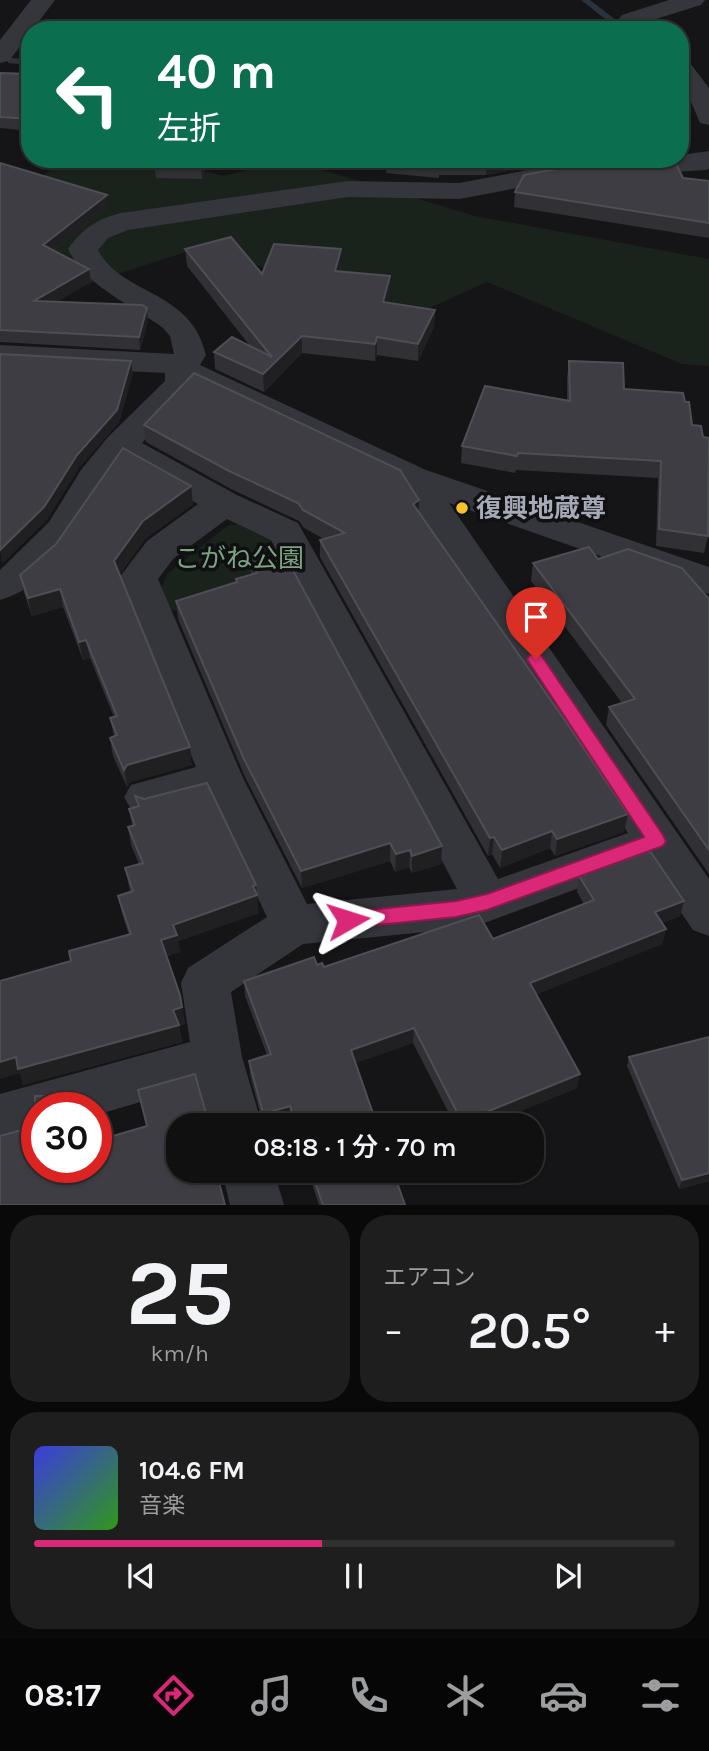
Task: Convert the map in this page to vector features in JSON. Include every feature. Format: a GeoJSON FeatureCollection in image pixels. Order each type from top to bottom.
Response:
{"type":"FeatureCollection","features":[{"type":"Feature","properties":{"kind":"street"},"geometry":{"type":"LineString","coordinates":[[27,21],[43,0]]}},
{"type":"Feature","properties":{"kind":"street"},"geometry":{"type":"LineString","coordinates":[[629,19],[693,0]]}},
{"type":"Feature","properties":{"kind":"street"},"geometry":{"type":"LineString","coordinates":[[703,0],[709,4]]}},
{"type":"Feature","properties":{"kind":"street"},"geometry":{"type":"LineString","coordinates":[[0,57],[21,29]]}},
{"type":"Feature","properties":{"kind":"street"},"geometry":{"type":"LineString","coordinates":[[694,79],[702,96],[703,123]]}},
{"type":"Feature","properties":{"kind":"street"},"geometry":{"type":"LineString","coordinates":[[689,162],[708,161]]}},
{"type":"Feature","properties":{"kind":"street"},"geometry":{"type":"LineString","coordinates":[[0,587],[18,577],[62,530],[93,478],[120,445],[181,383],[182,367],[190,355],[185,335],[163,311],[122,288],[85,259],[83,249],[98,232],[131,220],[348,189],[459,191],[565,171],[608,168]]}},
{"type":"Feature","properties":{"kind":"street"},"geometry":{"type":"LineString","coordinates":[[0,355],[168,362],[414,478],[709,581]]}},
{"type":"Feature","properties":{"kind":"street"},"geometry":{"type":"LineString","coordinates":[[120,445],[223,503],[285,532],[487,902]]}},
{"type":"Feature","properties":{"kind":"street"},"geometry":{"type":"LineString","coordinates":[[414,478],[709,916]]}},
{"type":"Feature","properties":{"kind":"street"},"geometry":{"type":"LineString","coordinates":[[223,503],[160,550],[138,578],[222,778],[294,925]]}},
{"type":"Feature","properties":{"kind":"street"},"geometry":{"type":"LineString","coordinates":[[146,797],[222,778]]}},
{"type":"Feature","properties":{"kind":"street"},"geometry":{"type":"LineString","coordinates":[[233,1113],[217,1057],[205,983],[294,925],[456,909],[487,902],[657,841]]}},
{"type":"Feature","properties":{"kind":"street"},"geometry":{"type":"LineString","coordinates":[[93,1092],[217,1057]]}},
{"type":"Feature","properties":{"kind":"street"},"geometry":{"type":"LineString","coordinates":[[0,1118],[21,1112]]}},
{"type":"Feature","properties":{"kind":"street"},"geometry":{"type":"LineString","coordinates":[[251,1183],[257,1205]]}},
{"type":"Feature","properties":{"kind":"green space"},"geometry":{"type":"Polygon","coordinates":[[[53,168],[194,168],[224,176],[253,168],[316,168],[475,216],[709,259],[709,366],[682,364],[487,282],[405,319],[204,246],[78,287],[11,200],[53,168]]]}},
{"type":"Feature","properties":{"kind":"green space","name":"こがね公園"},"geometry":{"type":"Polygon","coordinates":[[[244,524],[272,539],[294,577],[172,611],[161,589],[167,574],[228,525],[244,524]]]}},
{"type":"Feature","properties":{"kind":"building"},"geometry":{"type":"Polygon","coordinates":[[[0,73],[21,74],[21,118],[0,117],[0,73]]]}},
{"type":"Feature","properties":{"kind":"building"},"geometry":{"type":"Polygon","coordinates":[[[0,163],[107,195],[43,245],[89,269],[34,301],[142,305],[147,308],[139,337],[0,330],[0,163]]]}},
{"type":"Feature","properties":{"kind":"building"},"geometry":{"type":"Polygon","coordinates":[[[562,168],[678,168],[683,178],[709,181],[709,223],[515,192],[524,175],[562,168]]]}},
{"type":"Feature","properties":{"kind":"building"},"geometry":{"type":"Polygon","coordinates":[[[231,237],[262,274],[274,244],[341,249],[335,271],[390,276],[383,302],[435,310],[418,344],[377,337],[375,344],[302,336],[263,374],[214,352],[232,337],[272,357],[185,249],[231,237]]]}},
{"type":"Feature","properties":{"kind":"building"},"geometry":{"type":"Polygon","coordinates":[[[0,354],[131,361],[117,410],[77,455],[44,507],[0,550],[0,354]]]}},
{"type":"Feature","properties":{"kind":"building"},"geometry":{"type":"Polygon","coordinates":[[[569,361],[623,363],[624,389],[683,393],[685,402],[689,402],[692,425],[701,426],[703,437],[709,438],[708,536],[659,529],[661,461],[518,453],[517,456],[462,446],[485,386],[570,401],[569,361]]]}},
{"type":"Feature","properties":{"kind":"building"},"geometry":{"type":"Polygon","coordinates":[[[194,373],[400,470],[419,500],[413,504],[628,814],[557,839],[552,831],[502,850],[494,837],[490,838],[320,540],[345,533],[303,510],[298,503],[229,471],[144,425],[194,373]]]}},
{"type":"Feature","properties":{"kind":"building"},"geometry":{"type":"Polygon","coordinates":[[[123,448],[191,486],[143,521],[114,561],[190,747],[127,765],[124,770],[110,738],[117,735],[110,718],[117,716],[86,640],[79,642],[60,589],[28,598],[20,575],[56,544],[123,448]]]}},
{"type":"Feature","properties":{"kind":"building"},"geometry":{"type":"Polygon","coordinates":[[[589,547],[598,559],[628,549],[682,568],[709,599],[709,850],[609,707],[635,699],[533,563],[589,547]]]}},
{"type":"Feature","properties":{"kind":"building"},"geometry":{"type":"Polygon","coordinates":[[[282,550],[442,846],[412,856],[410,850],[396,854],[390,843],[301,871],[244,759],[176,601],[257,573],[250,559],[282,550]]]}},
{"type":"Feature","properties":{"kind":"building"},"geometry":{"type":"Polygon","coordinates":[[[207,783],[256,885],[253,886],[257,895],[173,925],[177,935],[161,940],[180,995],[182,1007],[173,1010],[179,1025],[18,1069],[16,1057],[0,1062],[0,981],[71,961],[69,951],[131,934],[118,896],[133,891],[125,868],[143,863],[128,827],[135,825],[129,809],[139,806],[135,796],[144,799],[207,783]]]}},
{"type":"Feature","properties":{"kind":"building"},"geometry":{"type":"Polygon","coordinates":[[[650,851],[684,901],[655,912],[666,929],[530,983],[580,1074],[484,1113],[457,1113],[414,1028],[351,1050],[373,1113],[292,1113],[290,1106],[263,1113],[249,1061],[271,1054],[244,981],[314,957],[317,965],[322,963],[324,967],[479,915],[493,939],[594,900],[579,876],[650,851]]]}},
{"type":"Feature","properties":{"kind":"building"},"geometry":{"type":"Polygon","coordinates":[[[709,1037],[709,1173],[682,1180],[629,1057],[709,1037]]]}},
{"type":"Feature","properties":{"kind":"building"},"geometry":{"type":"Polygon","coordinates":[[[195,1074],[206,1113],[166,1113],[166,1183],[219,1183],[225,1205],[0,1205],[0,1136],[21,1130],[21,1183],[112,1183],[112,1136],[147,1126],[138,1090],[195,1074]]]}},
{"type":"Feature","properties":{"kind":"building"},"geometry":{"type":"Polygon","coordinates":[[[315,1183],[397,1183],[405,1205],[323,1205],[315,1183]]]}},
{"type":"Feature","properties":{"kind":"waterway"},"geometry":{"type":"LineString","coordinates":[[585,0],[613,21]]}},
{"type":"Feature","properties":{"kind":"waterway"},"geometry":{"type":"LineString","coordinates":[[11,61],[21,62]]}},
{"type":"Feature","properties":{"kind":"place","name":"復興地蔵尊"},"geometry":{"type":"Point","coordinates":[462,508]}},
{"type":"Feature","properties":{"kind":"route"},"geometry":{"type":"LineString","coordinates":[[348,920],[456,909],[487,902],[657,841],[536,659]]}}]}
